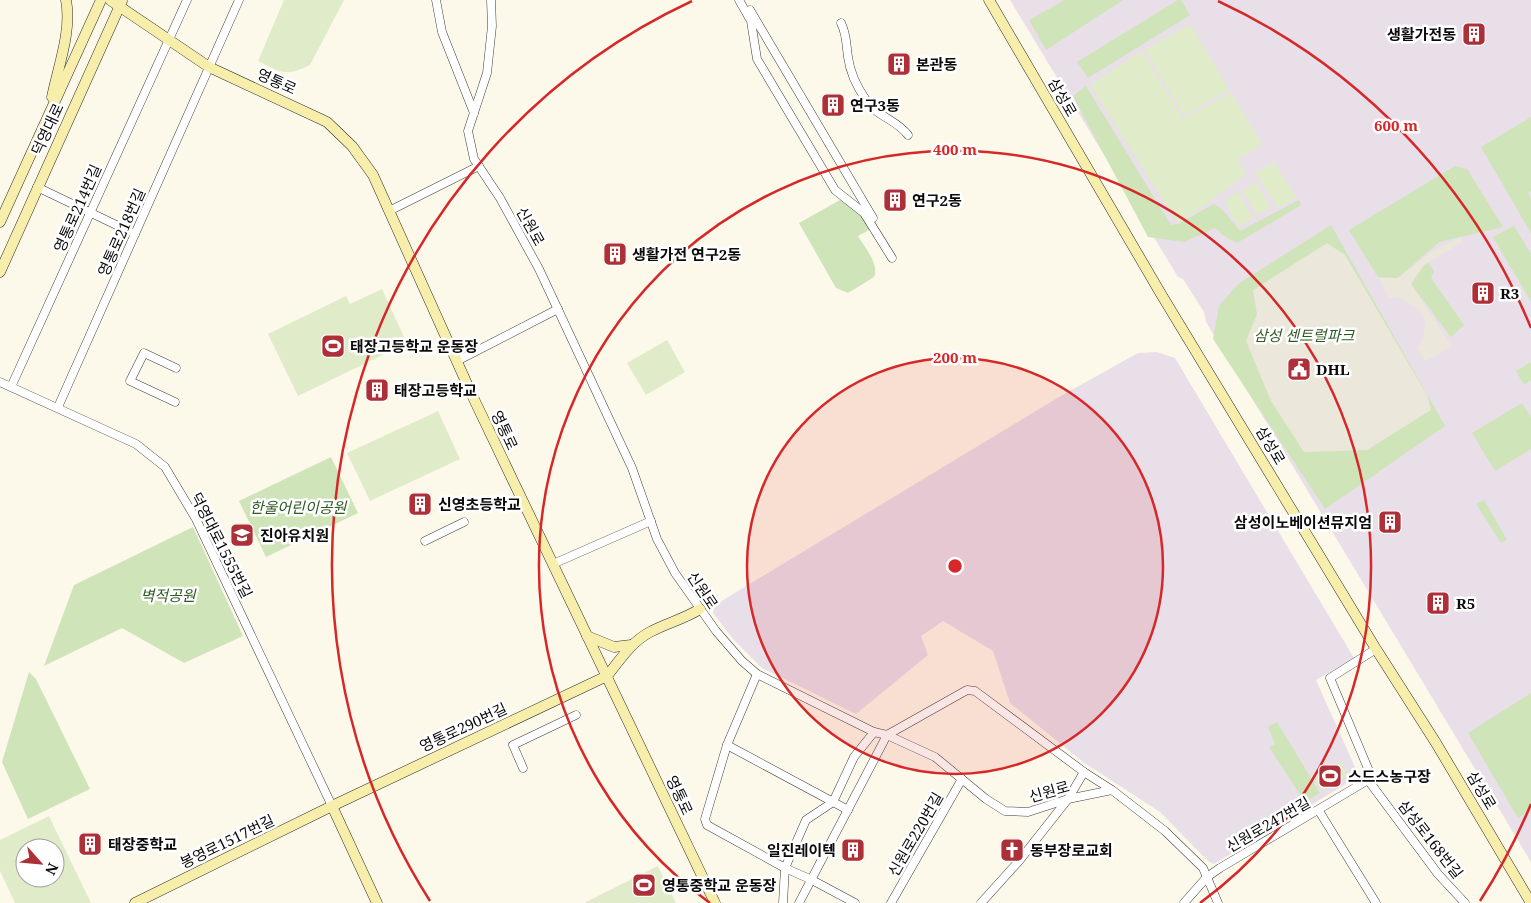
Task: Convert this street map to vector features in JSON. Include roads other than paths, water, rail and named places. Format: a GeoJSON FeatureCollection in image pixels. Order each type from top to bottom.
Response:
{"type":"FeatureCollection","features":[{"type":"Feature","properties":{"kind":"street"},"geometry":{"type":"LineString","coordinates":[[49,114],[68,17],[66,0]]}},
{"type":"Feature","properties":{"kind":"street","name":"덕영대로"},"geometry":{"type":"LineString","coordinates":[[0,222],[101,0]]}},
{"type":"Feature","properties":{"kind":"street","name":"영통로"},"geometry":{"type":"LineString","coordinates":[[110,0],[121,3],[168,40],[209,68],[326,122],[352,146],[368,168],[390,211],[457,360],[553,564],[715,903]]}},
{"type":"Feature","properties":{"kind":"street","name":"영통로214번길"},"geometry":{"type":"LineString","coordinates":[[11,387],[187,0]]}},
{"type":"Feature","properties":{"kind":"street","name":"영통로218번길"},"geometry":{"type":"LineString","coordinates":[[58,407],[239,0]]}},
{"type":"Feature","properties":{"kind":"street"},"geometry":{"type":"LineString","coordinates":[[436,0],[444,39],[474,113]]}},
{"type":"Feature","properties":{"kind":"street","name":"신원로"},"geometry":{"type":"LineString","coordinates":[[491,0],[492,26],[487,73],[468,131],[474,159],[531,253],[632,468],[657,539],[675,574],[700,608],[704,617],[742,661],[758,674],[874,732],[887,735],[935,757],[986,799],[1012,812],[1028,812],[1068,799],[1112,790]]}},
{"type":"Feature","properties":{"kind":"street"},"geometry":{"type":"LineString","coordinates":[[739,0],[751,21],[757,59],[819,164],[837,193],[868,217],[894,257],[744,0]]}},
{"type":"Feature","properties":{"kind":"street","name":"삼성로"},"geometry":{"type":"LineString","coordinates":[[989,0],[1161,294],[1376,648],[1436,743],[1531,903]]}},
{"type":"Feature","properties":{"kind":"street","name":"덕영대로"},"geometry":{"type":"LineString","coordinates":[[0,272],[121,3]]}},
{"type":"Feature","properties":{"kind":"street"},"geometry":{"type":"LineString","coordinates":[[841,23],[847,34],[848,59],[854,81],[872,109],[903,129],[908,135]]}},
{"type":"Feature","properties":{"kind":"street"},"geometry":{"type":"LineString","coordinates":[[390,211],[479,166]]}},
{"type":"Feature","properties":{"kind":"street"},"geometry":{"type":"LineString","coordinates":[[37,187],[135,234]]}},
{"type":"Feature","properties":{"kind":"street"},"geometry":{"type":"LineString","coordinates":[[457,360],[558,309]]}},
{"type":"Feature","properties":{"kind":"street"},"geometry":{"type":"LineString","coordinates":[[175,402],[130,381],[144,353],[176,368]]}},
{"type":"Feature","properties":{"kind":"street","name":"덕영대로1555번길"},"geometry":{"type":"LineString","coordinates":[[0,382],[136,444],[164,467],[196,520],[332,806]]}},
{"type":"Feature","properties":{"kind":"street"},"geometry":{"type":"LineString","coordinates":[[553,564],[651,521]]}},
{"type":"Feature","properties":{"kind":"street"},"geometry":{"type":"LineString","coordinates":[[425,541],[464,522]]}},
{"type":"Feature","properties":{"kind":"street"},"geometry":{"type":"LineString","coordinates":[[607,676],[632,645],[650,632],[687,617],[700,608]]}},
{"type":"Feature","properties":{"kind":"street"},"geometry":{"type":"LineString","coordinates":[[587,636],[614,647],[632,645]]}},
{"type":"Feature","properties":{"kind":"street","name":"삼성로168번길"},"geometry":{"type":"LineString","coordinates":[[1376,648],[1330,678],[1372,778],[1368,780],[1438,874],[1465,903]]}},
{"type":"Feature","properties":{"kind":"street"},"geometry":{"type":"LineString","coordinates":[[758,674],[727,745],[705,819],[707,824],[785,868],[812,880],[854,903]]}},
{"type":"Feature","properties":{"kind":"street","name":"영통로290번길"},"geometry":{"type":"LineString","coordinates":[[332,806],[607,676]]}},
{"type":"Feature","properties":{"kind":"street"},"geometry":{"type":"LineString","coordinates":[[799,903],[887,735],[971,690],[1084,772],[1112,790],[1174,839],[1203,868],[1218,903]]}},
{"type":"Feature","properties":{"kind":"street"},"geometry":{"type":"LineString","coordinates":[[523,768],[513,745],[576,715]]}},
{"type":"Feature","properties":{"kind":"street"},"geometry":{"type":"LineString","coordinates":[[783,903],[785,868],[806,820],[833,802],[854,757],[874,732]]}},
{"type":"Feature","properties":{"kind":"street"},"geometry":{"type":"LineString","coordinates":[[727,745],[848,810]]}},
{"type":"Feature","properties":{"kind":"street"},"geometry":{"type":"LineString","coordinates":[[981,903],[1019,861],[1068,799],[1084,772]]}},
{"type":"Feature","properties":{"kind":"street","name":"신원로220번길"},"geometry":{"type":"LineString","coordinates":[[891,903],[962,779]]}},
{"type":"Feature","properties":{"kind":"street","name":"신원로247번길"},"geometry":{"type":"LineString","coordinates":[[1184,903],[1208,877],[1368,780]]}},
{"type":"Feature","properties":{"kind":"street"},"geometry":{"type":"LineString","coordinates":[[332,806],[377,903]]}},
{"type":"Feature","properties":{"kind":"street","name":"봉영로1517번길"},"geometry":{"type":"LineString","coordinates":[[135,903],[332,806]]}},
{"type":"Feature","properties":{"kind":"street"},"geometry":{"type":"LineString","coordinates":[[1319,810],[1376,903]]}},
{"type":"Feature","properties":{"kind":"place","name":"생활가전동"},"geometry":{"type":"Point","coordinates":[1474,34]}},
{"type":"Feature","properties":{"kind":"place","name":"본관동"},"geometry":{"type":"Point","coordinates":[899,64]}},
{"type":"Feature","properties":{"kind":"place","name":"연구3동"},"geometry":{"type":"Point","coordinates":[833,105]}},
{"type":"Feature","properties":{"kind":"place","name":"연구2동"},"geometry":{"type":"Point","coordinates":[895,200]}},
{"type":"Feature","properties":{"kind":"place","name":"생활가전 연구2동"},"geometry":{"type":"Point","coordinates":[615,254]}},
{"type":"Feature","properties":{"kind":"place","name":"R3"},"geometry":{"type":"Point","coordinates":[1483,293]}},
{"type":"Feature","properties":{"kind":"place","name":"태장고등학교 운동장"},"geometry":{"type":"Point","coordinates":[333,346]}},
{"type":"Feature","properties":{"kind":"place","name":"DHL"},"geometry":{"type":"Point","coordinates":[1299,369]}},
{"type":"Feature","properties":{"kind":"place","name":"태장고등학교"},"geometry":{"type":"Point","coordinates":[377,390]}},
{"type":"Feature","properties":{"kind":"place","name":"신영초등학교"},"geometry":{"type":"Point","coordinates":[420,504]}},
{"type":"Feature","properties":{"kind":"place","name":"삼성이노베이션뮤지엄"},"geometry":{"type":"Point","coordinates":[1390,522]}},
{"type":"Feature","properties":{"kind":"place","name":"진아유치원"},"geometry":{"type":"Point","coordinates":[242,535]}},
{"type":"Feature","properties":{"kind":"place","name":"R5"},"geometry":{"type":"Point","coordinates":[1438,603]}},
{"type":"Feature","properties":{"kind":"place","name":"스드스농구장"},"geometry":{"type":"Point","coordinates":[1330,776]}},
{"type":"Feature","properties":{"kind":"place","name":"태장중학교"},"geometry":{"type":"Point","coordinates":[90,844]}},
{"type":"Feature","properties":{"kind":"place","name":"일진레이텍"},"geometry":{"type":"Point","coordinates":[853,850]}},
{"type":"Feature","properties":{"kind":"place","name":"동부장로교회"},"geometry":{"type":"Point","coordinates":[1012,850]}},
{"type":"Feature","properties":{"kind":"place","name":"영통중학교 운동장"},"geometry":{"type":"Point","coordinates":[644,885]}},
{"type":"Feature","properties":{"kind":"park label","name":"삼성 센트럴파크"},"geometry":{"type":"Point","coordinates":[1304,335]}},
{"type":"Feature","properties":{"kind":"park label","name":"한울어린이공원"},"geometry":{"type":"Point","coordinates":[298,507]}},
{"type":"Feature","properties":{"kind":"park label","name":"벽적공원"},"geometry":{"type":"Point","coordinates":[168,595]}}]}
